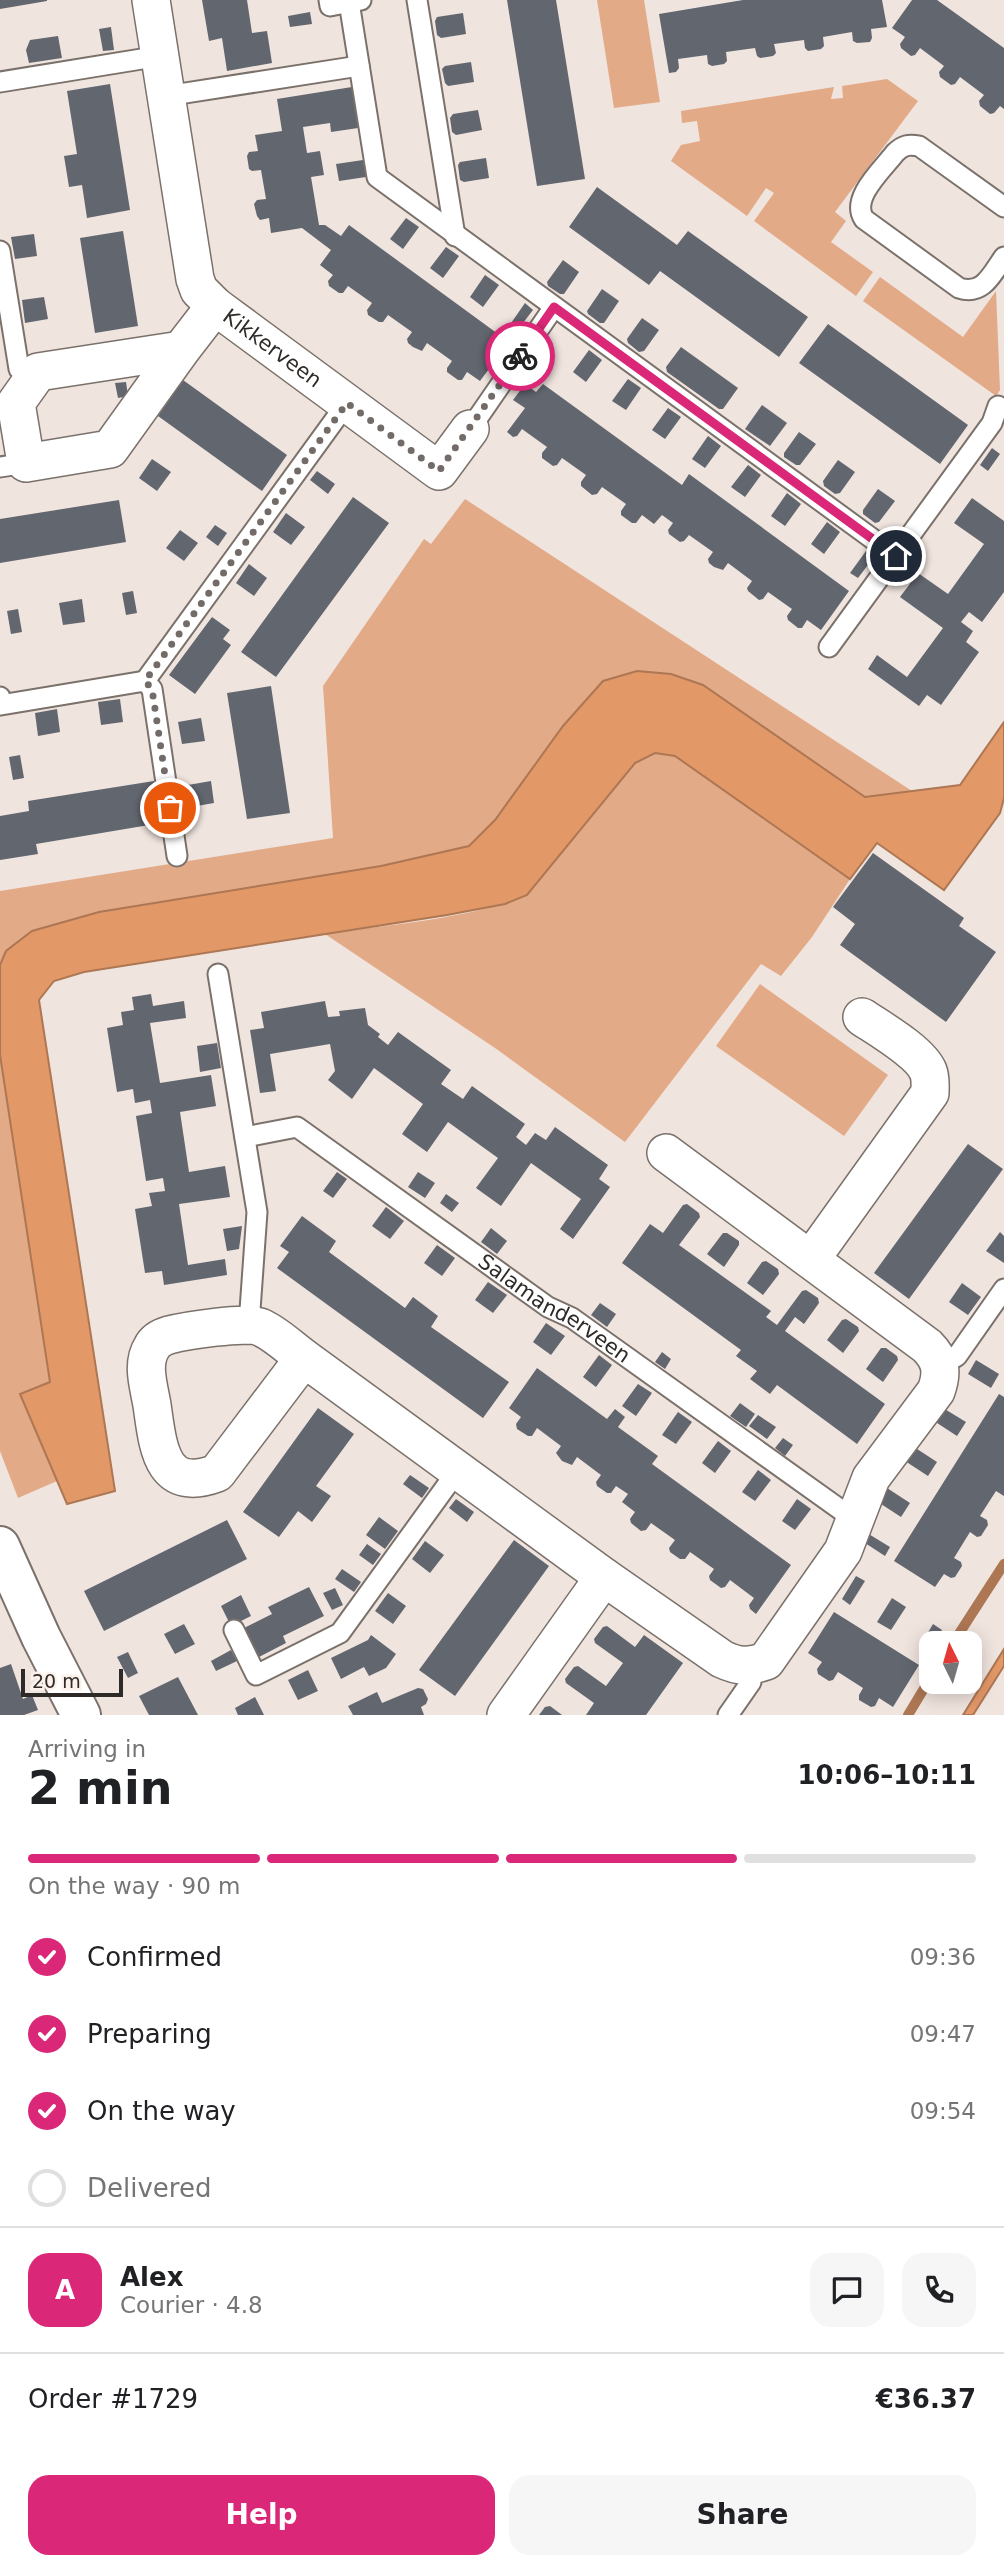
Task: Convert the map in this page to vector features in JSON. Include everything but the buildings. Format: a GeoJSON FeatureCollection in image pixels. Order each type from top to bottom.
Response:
{"type":"FeatureCollection","features":[{"type":"Feature","properties":{"kind":"street","name":"Kikkerveen"},"geometry":{"type":"LineString","coordinates":[[151,0],[195,279],[199,290],[215,306],[439,471],[470,429]]}},
{"type":"Feature","properties":{"kind":"street","name":"Kikkerveen"},"geometry":{"type":"LineString","coordinates":[[33,380],[16,403],[13,465],[110,449],[215,306]]}},
{"type":"Feature","properties":{"kind":"street"},"geometry":{"type":"LineString","coordinates":[[33,380],[38,372],[181,350]]}},
{"type":"Feature","properties":{"kind":"street"},"geometry":{"type":"LineString","coordinates":[[811,1259],[930,1093],[931,1080],[920,1059],[863,1017]]}},
{"type":"Feature","properties":{"kind":"street"},"geometry":{"type":"LineString","coordinates":[[304,1357],[217,1473],[201,1479],[184,1478],[172,1472],[163,1461],[147,1371],[147,1358],[152,1346],[159,1339],[170,1335],[249,1324],[266,1330],[304,1357],[604,1577],[722,1659],[737,1667],[766,1661],[843,1551],[872,1478],[936,1391],[941,1378],[940,1366],[937,1356],[927,1346],[666,1153]]}},
{"type":"Feature","properties":{"kind":"street"},"geometry":{"type":"LineString","coordinates":[[0,1546],[41,1637],[81,1715]]}},
{"type":"Feature","properties":{"kind":"street"},"geometry":{"type":"LineString","coordinates":[[506,1715],[604,1577]]}},
{"type":"Feature","properties":{"kind":"lane"},"geometry":{"type":"LineString","coordinates":[[329,0],[330,6],[355,1],[359,66],[377,177],[896,556]]}},
{"type":"Feature","properties":{"kind":"lane"},"geometry":{"type":"LineString","coordinates":[[417,0],[455,236]]}},
{"type":"Feature","properties":{"kind":"lane"},"geometry":{"type":"LineString","coordinates":[[0,82],[160,56]]}},
{"type":"Feature","properties":{"kind":"lane"},"geometry":{"type":"LineString","coordinates":[[166,96],[359,66]]}},
{"type":"Feature","properties":{"kind":"lane"},"geometry":{"type":"LineString","coordinates":[[1004,207],[919,146],[912,145],[900,148],[895,153],[862,197],[859,209],[864,219],[959,288],[971,290],[984,285],[1004,257]]}},
{"type":"Feature","properties":{"kind":"lane"},"geometry":{"type":"LineString","coordinates":[[0,251],[19,369],[33,380]]}},
{"type":"Feature","properties":{"kind":"lane","name":"Kikkerveen"},"geometry":{"type":"LineString","coordinates":[[470,429],[554,307]]}},
{"type":"Feature","properties":{"kind":"lane"},"geometry":{"type":"LineString","coordinates":[[0,697],[1,705],[145,681],[347,403]]}},
{"type":"Feature","properties":{"kind":"lane"},"geometry":{"type":"LineString","coordinates":[[829,647],[992,423],[998,406]]}},
{"type":"Feature","properties":{"kind":"lane"},"geometry":{"type":"LineString","coordinates":[[145,681],[152,689],[177,856]]}},
{"type":"Feature","properties":{"kind":"lane"},"geometry":{"type":"LineString","coordinates":[[218,974],[257,1212],[249,1324]]}},
{"type":"Feature","properties":{"kind":"lane","name":"Salamanderveen"},"geometry":{"type":"LineString","coordinates":[[245,1137],[298,1127],[548,1307],[572,1318],[855,1520]]}},
{"type":"Feature","properties":{"kind":"lane"},"geometry":{"type":"LineString","coordinates":[[940,1366],[957,1356],[1004,1289]]}},
{"type":"Feature","properties":{"kind":"lane"},"geometry":{"type":"LineString","coordinates":[[234,1630],[256,1675],[340,1633],[458,1470]]}},
{"type":"Feature","properties":{"kind":"lane"},"geometry":{"type":"LineString","coordinates":[[728,1715],[751,1682],[751,1666]]}},
{"type":"Feature","properties":{"kind":"shaded area"},"geometry":{"type":"Polygon","coordinates":[[[597,0],[644,0],[660,102],[614,108],[597,0]]]}},
{"type":"Feature","properties":{"kind":"shaded area"},"geometry":{"type":"Polygon","coordinates":[[[887,79],[918,101],[835,212],[846,221],[831,242],[873,272],[856,296],[754,221],[774,193],[766,188],[747,216],[671,161],[681,145],[700,141],[697,121],[682,123],[681,111],[834,87],[831,99],[843,98],[842,86],[887,79]]]}},
{"type":"Feature","properties":{"kind":"shaded area"},"geometry":{"type":"Polygon","coordinates":[[[880,277],[963,337],[996,291],[1000,390],[996,396],[863,301],[880,277]]]}},
{"type":"Feature","properties":{"kind":"shaded area"},"geometry":{"type":"Polygon","coordinates":[[[465,499],[912,791],[864,797],[703,685],[603,681],[563,726],[495,820],[469,846],[381,866],[99,912],[32,931],[6,951],[0,965],[0,891],[333,838],[323,686],[424,539],[431,544],[465,499]]]}},
{"type":"Feature","properties":{"kind":"shaded area"},"geometry":{"type":"Polygon","coordinates":[[[637,671],[671,674],[703,685],[865,797],[960,785],[1004,722],[1004,798],[1000,813],[944,890],[877,843],[850,879],[675,756],[655,753],[635,763],[527,895],[505,904],[84,972],[54,981],[39,1000],[115,1491],[67,1504],[20,1394],[50,1382],[0,1055],[0,965],[6,951],[32,931],[99,912],[381,866],[469,846],[495,820],[563,726],[603,681],[637,671]]]}},
{"type":"Feature","properties":{"kind":"shaded area"},"geometry":{"type":"Polygon","coordinates":[[[655,753],[675,756],[850,879],[812,937],[781,976],[761,964],[625,1142],[495,1048],[325,934],[453,916],[527,895],[635,763],[655,753]]]}},
{"type":"Feature","properties":{"kind":"shaded area"},"geometry":{"type":"Polygon","coordinates":[[[760,984],[888,1075],[844,1136],[716,1046],[760,984]]]}},
{"type":"Feature","properties":{"kind":"shaded area"},"geometry":{"type":"Polygon","coordinates":[[[0,1055],[50,1383],[20,1394],[57,1481],[18,1498],[0,1451],[0,1055]]]}},
{"type":"Feature","properties":{"kind":"shaded area"},"geometry":{"type":"Polygon","coordinates":[[[1004,1649],[1004,1666],[973,1715],[963,1715],[976,1694],[982,1694],[982,1684],[1004,1649]]]}},
{"type":"Feature","properties":{"kind":"waterway"},"geometry":{"type":"LineString","coordinates":[[961,1631],[1004,1564]]}},
{"type":"Feature","properties":{"kind":"waterway"},"geometry":{"type":"LineString","coordinates":[[908,1715],[921,1694]]}},
{"type":"Feature","properties":{"kind":"way so far"},"geometry":{"type":"LineString","coordinates":[[170,808],[152,689],[145,681],[347,403],[439,471],[520,356]]}},
{"type":"Feature","properties":{"kind":"route"},"geometry":{"type":"LineString","coordinates":[[520,356],[554,307],[896,556]]}}]}
